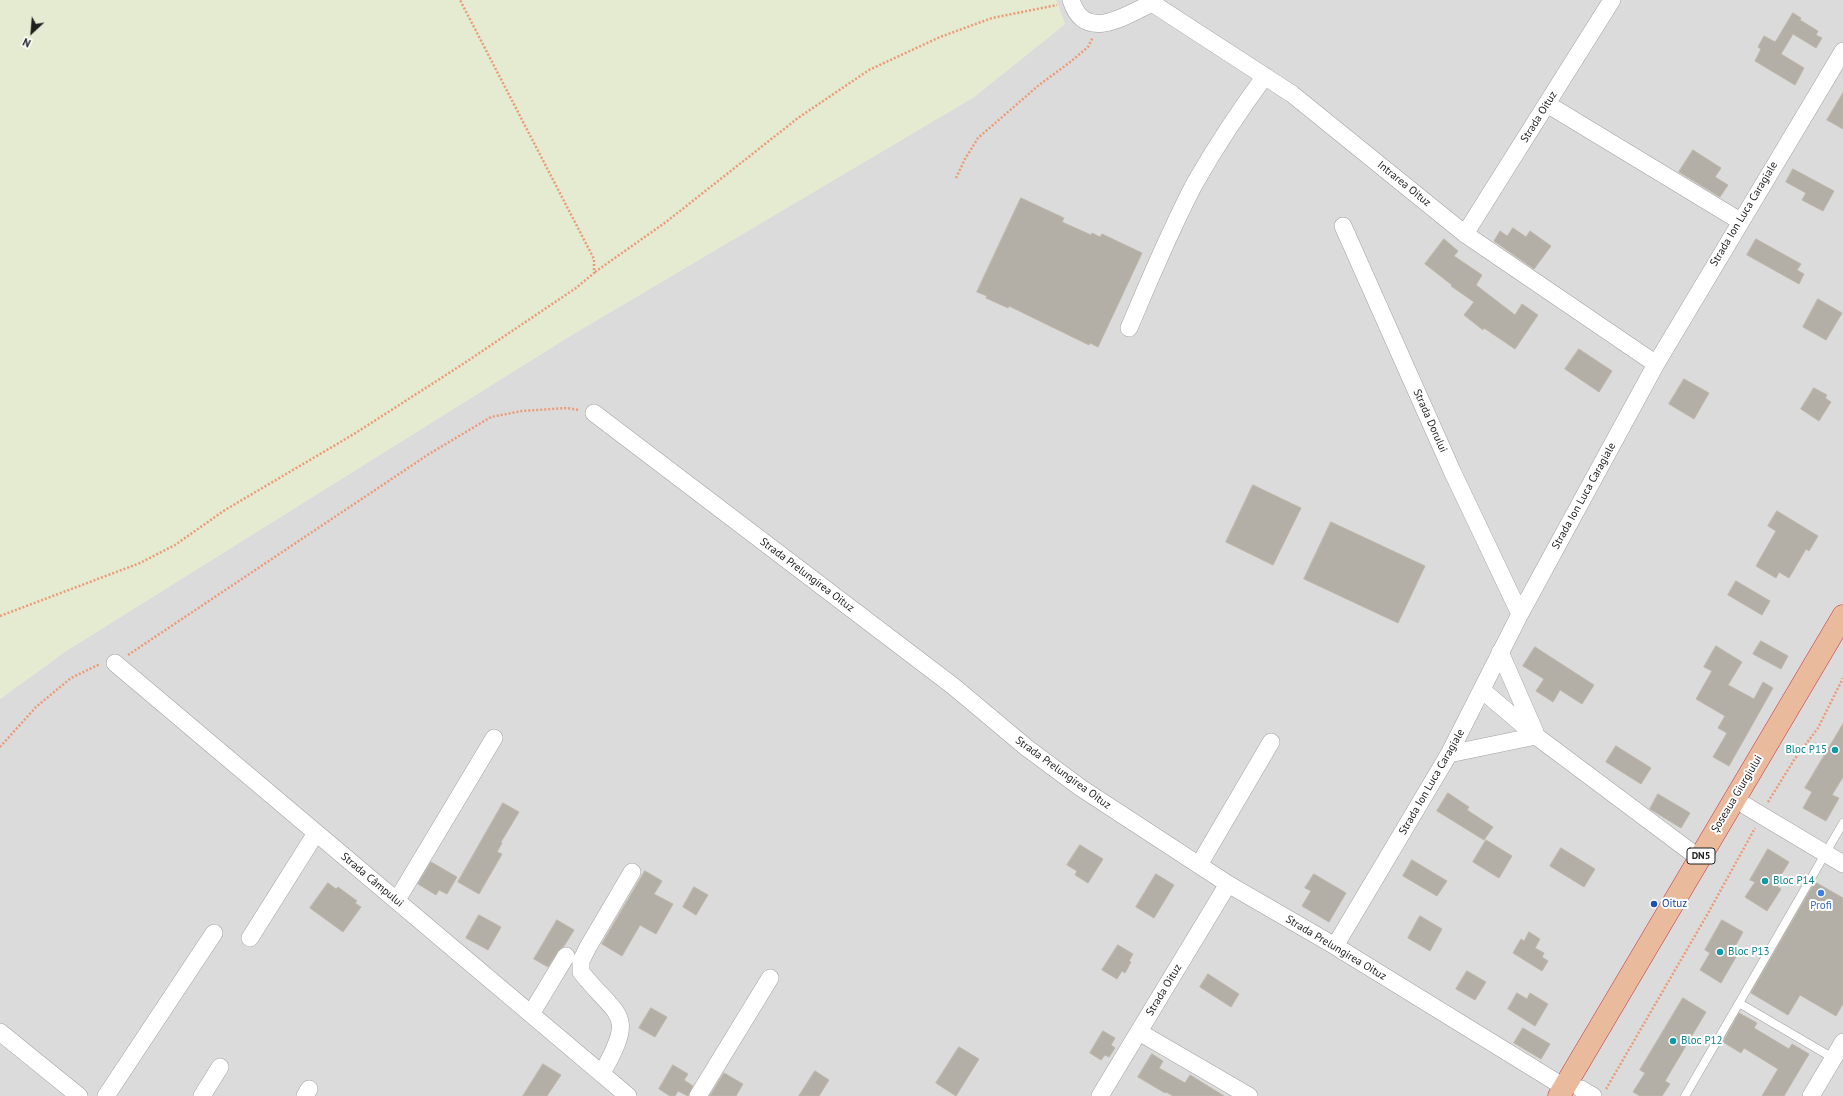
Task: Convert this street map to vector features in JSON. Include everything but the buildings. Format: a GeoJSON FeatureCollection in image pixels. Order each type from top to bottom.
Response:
{"type":"FeatureCollection","features":[{"type":"Feature","properties":{"kind":"highway","name":"Șoseaua Giurgiului"},"geometry":{"type":"LineString","coordinates":[[1574,1093],[1699,858],[1843,616]]}},
{"type":"Feature","properties":{"kind":"highway","name":"Șoseaua Giurgiului"},"geometry":{"type":"LineString","coordinates":[[1574,1093],[1753,810],[1843,641]]}},
{"type":"Feature","properties":{"kind":"street","name":"Strada Oituz"},"geometry":{"type":"LineString","coordinates":[[1465,234],[1612,0]]}},
{"type":"Feature","properties":{"kind":"street"},"geometry":{"type":"LineString","coordinates":[[1072,2],[1082,18],[1092,23],[1104,25],[1153,2]]}},
{"type":"Feature","properties":{"kind":"street","name":"Intrarea Oituz"},"geometry":{"type":"LineString","coordinates":[[1153,2],[1265,76],[1316,113],[1465,234],[1656,364]]}},
{"type":"Feature","properties":{"kind":"street","name":"Strada Ion Luca Caragiale"},"geometry":{"type":"LineString","coordinates":[[1335,946],[1449,754],[1520,614],[1656,364],[1740,221],[1843,51]]}},
{"type":"Feature","properties":{"kind":"street"},"geometry":{"type":"LineString","coordinates":[[1129,328],[1170,235],[1195,184],[1230,126],[1265,76]]}},
{"type":"Feature","properties":{"kind":"street"},"geometry":{"type":"LineString","coordinates":[[1547,104],[1740,221]]}},
{"type":"Feature","properties":{"kind":"street","name":"Strada Dorului"},"geometry":{"type":"LineString","coordinates":[[1344,226],[1452,471],[1520,614]]}},
{"type":"Feature","properties":{"kind":"street","name":"Strada Prelungirea Oituz"},"geometry":{"type":"LineString","coordinates":[[594,413],[953,686],[1033,752],[1126,819],[1228,884],[1335,946],[1574,1093]]}},
{"type":"Feature","properties":{"kind":"street"},"geometry":{"type":"LineString","coordinates":[[1500,652],[1536,736]]}},
{"type":"Feature","properties":{"kind":"street","name":"Strada Câmpului"},"geometry":{"type":"LineString","coordinates":[[115,664],[628,1096]]}},
{"type":"Feature","properties":{"kind":"street"},"geometry":{"type":"LineString","coordinates":[[1482,690],[1536,736],[1699,858]]}},
{"type":"Feature","properties":{"kind":"street"},"geometry":{"type":"LineString","coordinates":[[1449,754],[1536,736]]}},
{"type":"Feature","properties":{"kind":"street"},"geometry":{"type":"LineString","coordinates":[[397,900],[494,738]]}},
{"type":"Feature","properties":{"kind":"street"},"geometry":{"type":"LineString","coordinates":[[1199,865],[1271,742]]}},
{"type":"Feature","properties":{"kind":"street"},"geometry":{"type":"LineString","coordinates":[[1753,810],[1843,864]]}},
{"type":"Feature","properties":{"kind":"street"},"geometry":{"type":"LineString","coordinates":[[250,938],[316,833]]}},
{"type":"Feature","properties":{"kind":"street"},"geometry":{"type":"LineString","coordinates":[[602,1073],[621,1034],[620,1017],[611,1004],[581,972],[581,961],[632,872]]}},
{"type":"Feature","properties":{"kind":"street","name":"Strada Oituz"},"geometry":{"type":"LineString","coordinates":[[1100,1096],[1228,884]]}},
{"type":"Feature","properties":{"kind":"street"},"geometry":{"type":"LineString","coordinates":[[106,1096],[214,933]]}},
{"type":"Feature","properties":{"kind":"street"},"geometry":{"type":"LineString","coordinates":[[532,1014],[566,956]]}},
{"type":"Feature","properties":{"kind":"street"},"geometry":{"type":"LineString","coordinates":[[698,1096],[770,978]]}},
{"type":"Feature","properties":{"kind":"street"},"geometry":{"type":"LineString","coordinates":[[0,1032],[79,1096]]}},
{"type":"Feature","properties":{"kind":"street"},"geometry":{"type":"LineString","coordinates":[[1139,1032],[1249,1096]]}},
{"type":"Feature","properties":{"kind":"street"},"geometry":{"type":"LineString","coordinates":[[1811,1096],[1843,1042]]}},
{"type":"Feature","properties":{"kind":"street"},"geometry":{"type":"LineString","coordinates":[[202,1096],[220,1067]]}},
{"type":"Feature","properties":{"kind":"lane"},"geometry":{"type":"LineString","coordinates":[[1685,1096],[1843,823]]}},
{"type":"Feature","properties":{"kind":"lane"},"geometry":{"type":"LineString","coordinates":[[1739,1003],[1834,1058]]}},
{"type":"Feature","properties":{"kind":"path"},"geometry":{"type":"LineString","coordinates":[[460,0],[594,259],[594,273]]}},
{"type":"Feature","properties":{"kind":"path"},"geometry":{"type":"LineString","coordinates":[[0,616],[140,563],[175,545],[225,510],[354,434],[464,364],[576,288],[594,273],[666,222],[798,118],[869,70],[940,37],[992,18],[1072,2]]}},
{"type":"Feature","properties":{"kind":"path"},"geometry":{"type":"LineString","coordinates":[[956,178],[965,159],[978,138],[1039,85],[1088,47],[1093,37],[1092,23]]}},
{"type":"Feature","properties":{"kind":"path"},"geometry":{"type":"LineString","coordinates":[[0,747],[36,707],[71,678],[98,664],[115,664],[422,459],[490,417],[522,411],[567,408],[594,413]]}},
{"type":"Feature","properties":{"kind":"path"},"geometry":{"type":"LineString","coordinates":[[1602,1096],[1710,908],[1753,810],[1818,728],[1843,678]]}},
{"type":"Feature","properties":{"kind":"shaded area"},"geometry":{"type":"Polygon","coordinates":[[[1056,0],[1843,0],[1843,1096],[0,1096],[0,699],[66,651],[570,336],[974,97],[1065,24],[1056,0]]]}},
{"type":"Feature","properties":{"kind":"green space"},"geometry":{"type":"Polygon","coordinates":[[[0,0],[1056,0],[1065,24],[974,97],[570,336],[66,651],[0,699],[0,0]]]}},
{"type":"Feature","properties":{"kind":"place","name":"Bloc P15"},"geometry":{"type":"Point","coordinates":[1835,750]}},
{"type":"Feature","properties":{"kind":"place","name":"Bloc P14"},"geometry":{"type":"Point","coordinates":[1765,881]}},
{"type":"Feature","properties":{"kind":"place","name":"Profi"},"geometry":{"type":"Point","coordinates":[1821,893]}},
{"type":"Feature","properties":{"kind":"place","name":"Oituz"},"geometry":{"type":"Point","coordinates":[1654,904]}},
{"type":"Feature","properties":{"kind":"place","name":"Bloc P13"},"geometry":{"type":"Point","coordinates":[1720,952]}},
{"type":"Feature","properties":{"kind":"place","name":"Bloc P12"},"geometry":{"type":"Point","coordinates":[1673,1041]}}]}
